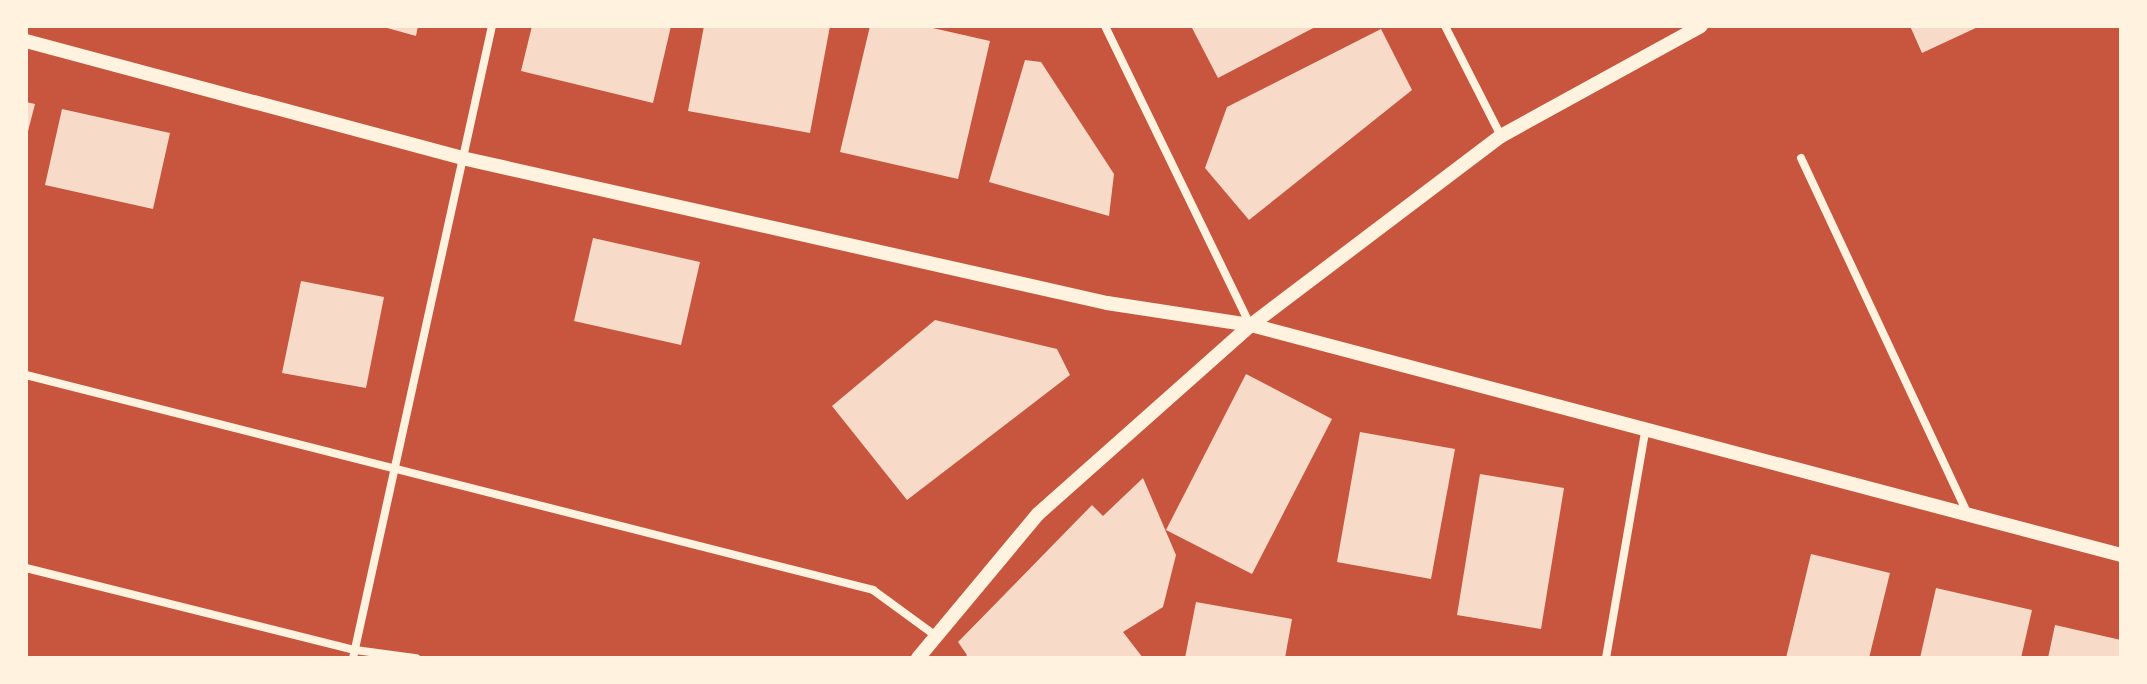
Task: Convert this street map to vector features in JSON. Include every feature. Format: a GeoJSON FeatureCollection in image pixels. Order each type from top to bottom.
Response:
{"type":"FeatureCollection","features":[{"type":"Feature","properties":{"kind":"street"},"geometry":{"type":"LineString","coordinates":[[354,654],[492,26]]}},
{"type":"Feature","properties":{"kind":"street"},"geometry":{"type":"LineString","coordinates":[[1105,26],[1251,325]]}},
{"type":"Feature","properties":{"kind":"street"},"geometry":{"type":"LineString","coordinates":[[1445,26],[1501,136]]}},
{"type":"Feature","properties":{"kind":"street"},"geometry":{"type":"LineString","coordinates":[[918,658],[1038,514],[1251,325],[1501,136],[1701,26]]}},
{"type":"Feature","properties":{"kind":"street"},"geometry":{"type":"LineString","coordinates":[[26,41],[462,158],[1107,303],[1251,325],[1645,433],[1967,513],[2121,555]]}},
{"type":"Feature","properties":{"kind":"street"},"geometry":{"type":"LineString","coordinates":[[1801,158],[1967,513]]}},
{"type":"Feature","properties":{"kind":"street"},"geometry":{"type":"LineString","coordinates":[[26,375],[873,590],[936,636]]}},
{"type":"Feature","properties":{"kind":"street"},"geometry":{"type":"LineString","coordinates":[[1606,658],[1645,433]]}},
{"type":"Feature","properties":{"kind":"street"},"geometry":{"type":"LineString","coordinates":[[26,568],[354,654],[416,658]]}},
{"type":"Feature","properties":{"kind":"building"},"geometry":{"type":"Polygon","coordinates":[[[380,26],[418,26],[416,36],[380,26]]]}},
{"type":"Feature","properties":{"kind":"building"},"geometry":{"type":"Polygon","coordinates":[[[532,26],[671,26],[653,103],[521,71],[532,26]]]}},
{"type":"Feature","properties":{"kind":"building"},"geometry":{"type":"Polygon","coordinates":[[[704,26],[830,26],[810,133],[688,111],[704,26]]]}},
{"type":"Feature","properties":{"kind":"building"},"geometry":{"type":"Polygon","coordinates":[[[870,26],[924,26],[990,41],[958,179],[840,152],[870,26]]]}},
{"type":"Feature","properties":{"kind":"building"},"geometry":{"type":"Polygon","coordinates":[[[1191,26],[1317,26],[1218,78],[1191,26]]]}},
{"type":"Feature","properties":{"kind":"building"},"geometry":{"type":"Polygon","coordinates":[[[1910,26],[1980,26],[1922,53],[1910,26]]]}},
{"type":"Feature","properties":{"kind":"building"},"geometry":{"type":"Polygon","coordinates":[[[1381,29],[1412,90],[1249,220],[1205,168],[1227,107],[1381,29]]]}},
{"type":"Feature","properties":{"kind":"building"},"geometry":{"type":"Polygon","coordinates":[[[1025,60],[1041,62],[1114,174],[1109,216],[989,182],[1025,60]]]}},
{"type":"Feature","properties":{"kind":"building"},"geometry":{"type":"Polygon","coordinates":[[[26,102],[35,104],[27,135],[26,135],[26,102]]]}},
{"type":"Feature","properties":{"kind":"building"},"geometry":{"type":"Polygon","coordinates":[[[62,109],[170,133],[153,209],[45,185],[62,109]]]}},
{"type":"Feature","properties":{"kind":"building"},"geometry":{"type":"Polygon","coordinates":[[[593,238],[700,262],[681,345],[574,321],[593,238]]]}},
{"type":"Feature","properties":{"kind":"building"},"geometry":{"type":"Polygon","coordinates":[[[301,281],[384,297],[366,388],[282,373],[301,281]]]}},
{"type":"Feature","properties":{"kind":"building"},"geometry":{"type":"Polygon","coordinates":[[[935,320],[1057,349],[1070,375],[907,500],[832,406],[935,320]]]}},
{"type":"Feature","properties":{"kind":"building"},"geometry":{"type":"Polygon","coordinates":[[[1246,374],[1332,419],[1252,574],[1166,530],[1246,374]]]}},
{"type":"Feature","properties":{"kind":"building"},"geometry":{"type":"Polygon","coordinates":[[[1360,432],[1455,449],[1431,579],[1337,562],[1360,432]]]}},
{"type":"Feature","properties":{"kind":"building"},"geometry":{"type":"Polygon","coordinates":[[[1480,474],[1564,488],[1541,629],[1457,615],[1480,474]]]}},
{"type":"Feature","properties":{"kind":"building"},"geometry":{"type":"Polygon","coordinates":[[[1143,478],[1176,555],[1163,607],[1123,632],[1143,658],[964,658],[967,655],[958,642],[1092,505],[1103,516],[1143,478]]]}},
{"type":"Feature","properties":{"kind":"building"},"geometry":{"type":"Polygon","coordinates":[[[1811,554],[1890,573],[1869,658],[1786,658],[1811,554]]]}},
{"type":"Feature","properties":{"kind":"building"},"geometry":{"type":"Polygon","coordinates":[[[1936,588],[2032,610],[2021,658],[1920,658],[1936,588]]]}},
{"type":"Feature","properties":{"kind":"building"},"geometry":{"type":"Polygon","coordinates":[[[1196,602],[1292,619],[1285,658],[1185,658],[1196,602]]]}},
{"type":"Feature","properties":{"kind":"building"},"geometry":{"type":"Polygon","coordinates":[[[2055,625],[2121,640],[2121,658],[2048,658],[2055,625]]]}}]}
